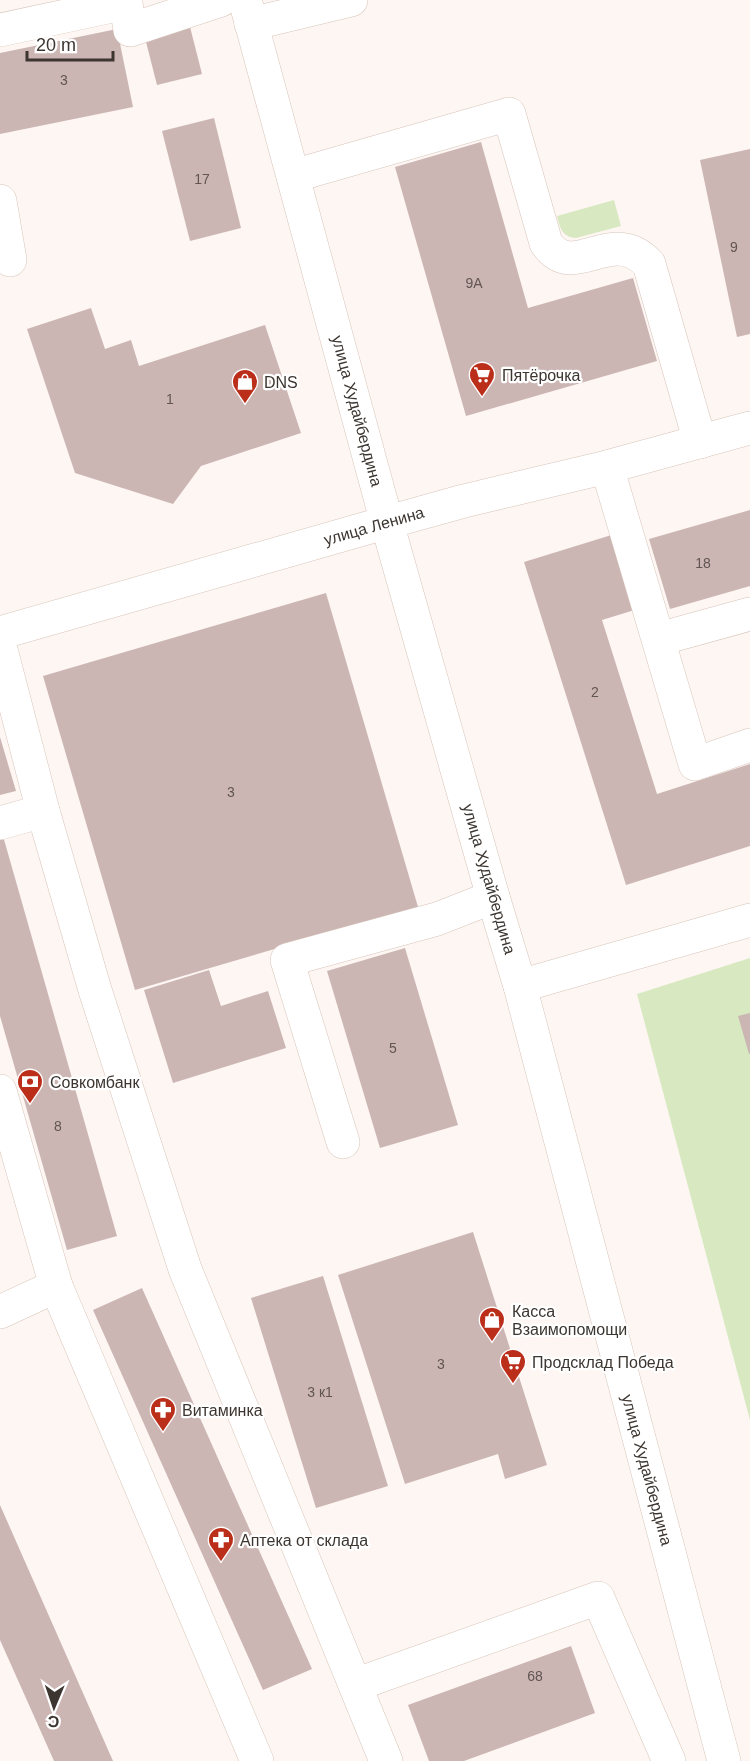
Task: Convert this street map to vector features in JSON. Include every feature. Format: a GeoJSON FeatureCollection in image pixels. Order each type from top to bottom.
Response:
{"type":"FeatureCollection","features":[{"type":"Feature","properties":{"kind":"street"},"geometry":{"type":"LineString","coordinates":[[0,30],[126,3],[130,30],[221,0]]}},
{"type":"Feature","properties":{"kind":"street"},"geometry":{"type":"LineString","coordinates":[[248,12],[351,0]]}},
{"type":"Feature","properties":{"kind":"street","name":"улица Худайбердина"},"geometry":{"type":"LineString","coordinates":[[248,12],[387,523],[520,986],[724,1761]]}},
{"type":"Feature","properties":{"kind":"street"},"geometry":{"type":"LineString","coordinates":[[293,176],[509,114],[546,243],[552,251],[566,258],[576,258],[620,248],[637,253],[650,264],[700,442]]}},
{"type":"Feature","properties":{"kind":"street"},"geometry":{"type":"LineString","coordinates":[[0,201],[10,260]]}},
{"type":"Feature","properties":{"kind":"street","name":"улица Ленина"},"geometry":{"type":"LineString","coordinates":[[0,633],[464,501],[607,467],[750,428]]}},
{"type":"Feature","properties":{"kind":"street"},"geometry":{"type":"LineString","coordinates":[[607,467],[695,764],[750,745]]}},
{"type":"Feature","properties":{"kind":"street"},"geometry":{"type":"LineString","coordinates":[[658,639],[750,614]]}},
{"type":"Feature","properties":{"kind":"street"},"geometry":{"type":"LineString","coordinates":[[0,646],[43,811],[95,990],[184,1269],[386,1761]]}},
{"type":"Feature","properties":{"kind":"street"},"geometry":{"type":"LineString","coordinates":[[0,823],[43,811]]}},
{"type":"Feature","properties":{"kind":"street"},"geometry":{"type":"LineString","coordinates":[[343,1142],[287,960],[437,919],[493,897]]}},
{"type":"Feature","properties":{"kind":"street"},"geometry":{"type":"LineString","coordinates":[[520,986],[750,920]]}},
{"type":"Feature","properties":{"kind":"street"},"geometry":{"type":"LineString","coordinates":[[0,1091],[56,1286],[257,1761]]}},
{"type":"Feature","properties":{"kind":"street"},"geometry":{"type":"LineString","coordinates":[[0,1312],[56,1286]]}},
{"type":"Feature","properties":{"kind":"street"},"geometry":{"type":"LineString","coordinates":[[355,1685],[598,1598],[669,1761]]}},
{"type":"Feature","properties":{"kind":"green space"},"geometry":{"type":"Polygon","coordinates":[[[614,200],[621,226],[576,238],[562,231],[557,216],[614,200]]]}},
{"type":"Feature","properties":{"kind":"green space"},"geometry":{"type":"Polygon","coordinates":[[[750,958],[750,1420],[637,994],[750,958]]]}},
{"type":"Feature","properties":{"kind":"building"},"geometry":{"type":"Polygon","coordinates":[[[188,19],[202,74],[157,85],[143,30],[188,19]]]}},
{"type":"Feature","properties":{"kind":"building"},"geometry":{"type":"Polygon","coordinates":[[[117,29],[133,107],[0,134],[0,53],[117,29]]]}},
{"type":"Feature","properties":{"kind":"building"},"geometry":{"type":"Polygon","coordinates":[[[214,118],[241,228],[190,241],[162,131],[214,118]]]}},
{"type":"Feature","properties":{"kind":"building"},"geometry":{"type":"Polygon","coordinates":[[[481,142],[528,308],[633,278],[657,361],[466,416],[395,167],[481,142]]]}},
{"type":"Feature","properties":{"kind":"building"},"geometry":{"type":"Polygon","coordinates":[[[750,149],[750,334],[737,337],[700,160],[750,149]]]}},
{"type":"Feature","properties":{"kind":"building"},"geometry":{"type":"Polygon","coordinates":[[[91,308],[105,349],[131,340],[139,366],[265,325],[301,433],[201,466],[173,504],[75,473],[27,329],[91,308]]]}},
{"type":"Feature","properties":{"kind":"building"},"geometry":{"type":"Polygon","coordinates":[[[750,510],[750,586],[670,609],[649,539],[750,510]]]}},
{"type":"Feature","properties":{"kind":"building"},"geometry":{"type":"Polygon","coordinates":[[[618,533],[641,608],[602,620],[657,794],[750,764],[750,846],[626,885],[524,562],[618,533]]]}},
{"type":"Feature","properties":{"kind":"building"},"geometry":{"type":"Polygon","coordinates":[[[326,593],[418,907],[135,990],[43,676],[326,593]]]}},
{"type":"Feature","properties":{"kind":"building"},"geometry":{"type":"Polygon","coordinates":[[[0,737],[16,791],[0,795],[0,737]]]}},
{"type":"Feature","properties":{"kind":"building"},"geometry":{"type":"Polygon","coordinates":[[[3,836],[117,1236],[67,1250],[0,1016],[0,837],[3,836]]]}},
{"type":"Feature","properties":{"kind":"building"},"geometry":{"type":"Polygon","coordinates":[[[405,948],[458,1125],[380,1148],[327,971],[405,948]]]}},
{"type":"Feature","properties":{"kind":"building"},"geometry":{"type":"Polygon","coordinates":[[[209,970],[221,1006],[268,991],[286,1048],[173,1083],[144,990],[209,970]]]}},
{"type":"Feature","properties":{"kind":"building"},"geometry":{"type":"Polygon","coordinates":[[[750,1013],[750,1054],[749,1054],[738,1016],[750,1013]]]}},
{"type":"Feature","properties":{"kind":"building"},"geometry":{"type":"Polygon","coordinates":[[[473,1232],[547,1465],[505,1479],[498,1454],[405,1484],[338,1275],[473,1232]]]}},
{"type":"Feature","properties":{"kind":"building"},"geometry":{"type":"Polygon","coordinates":[[[323,1276],[388,1486],[316,1508],[251,1298],[323,1276]]]}},
{"type":"Feature","properties":{"kind":"building"},"geometry":{"type":"Polygon","coordinates":[[[142,1288],[312,1669],[263,1690],[93,1310],[142,1288]]]}},
{"type":"Feature","properties":{"kind":"building"},"geometry":{"type":"Polygon","coordinates":[[[0,1505],[113,1761],[54,1761],[0,1640],[0,1505]]]}},
{"type":"Feature","properties":{"kind":"building"},"geometry":{"type":"Polygon","coordinates":[[[571,1646],[595,1713],[464,1761],[429,1761],[408,1705],[571,1646]]]}},
{"type":"Feature","properties":{"kind":"place","name":"Пятёрочка"},"geometry":{"type":"Point","coordinates":[482,398]}},
{"type":"Feature","properties":{"kind":"place","name":"DNS"},"geometry":{"type":"Point","coordinates":[245,405]}},
{"type":"Feature","properties":{"kind":"place","name":"Совкомбанк"},"geometry":{"type":"Point","coordinates":[30,1105]}},
{"type":"Feature","properties":{"kind":"place","name":"Касса Взаимопомощи"},"geometry":{"type":"Point","coordinates":[492,1343]}},
{"type":"Feature","properties":{"kind":"place","name":"Продсклад Победа"},"geometry":{"type":"Point","coordinates":[513,1385]}},
{"type":"Feature","properties":{"kind":"place","name":"Витаминка"},"geometry":{"type":"Point","coordinates":[163,1433]}},
{"type":"Feature","properties":{"kind":"place","name":"Аптека от склада"},"geometry":{"type":"Point","coordinates":[221,1563]}}]}
